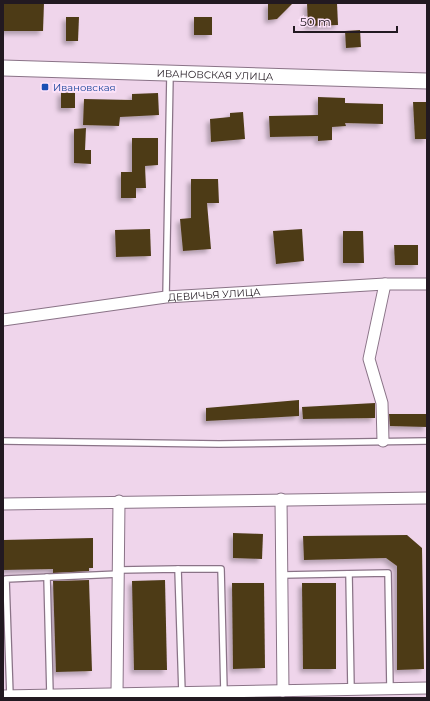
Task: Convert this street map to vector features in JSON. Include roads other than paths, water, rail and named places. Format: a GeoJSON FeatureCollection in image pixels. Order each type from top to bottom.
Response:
{"type":"FeatureCollection","features":[{"type":"Feature","properties":{"kind":"main road","name":"ИВАНОВСКАЯ УЛИЦА"},"geometry":{"type":"LineString","coordinates":[[3,68],[427,81]]}},
{"type":"Feature","properties":{"kind":"street","name":"ДЕВИЧЬЯ УЛИЦА"},"geometry":{"type":"LineString","coordinates":[[3,320],[166,297],[385,284],[427,284]]}},
{"type":"Feature","properties":{"kind":"street"},"geometry":{"type":"LineString","coordinates":[[383,441],[382,403],[369,359],[385,284]]}},
{"type":"Feature","properties":{"kind":"street"},"geometry":{"type":"LineString","coordinates":[[3,504],[427,498]]}},
{"type":"Feature","properties":{"kind":"street"},"geometry":{"type":"LineString","coordinates":[[281,499],[283,691]]}},
{"type":"Feature","properties":{"kind":"street"},"geometry":{"type":"LineString","coordinates":[[117,694],[119,502]]}},
{"type":"Feature","properties":{"kind":"street"},"geometry":{"type":"LineString","coordinates":[[6,696],[182,693],[211,695],[224,692],[427,688]]}},
{"type":"Feature","properties":{"kind":"lane"},"geometry":{"type":"LineString","coordinates":[[166,297],[170,72]]}},
{"type":"Feature","properties":{"kind":"lane"},"geometry":{"type":"LineString","coordinates":[[3,441],[219,444],[427,441]]}},
{"type":"Feature","properties":{"kind":"lane"},"geometry":{"type":"LineString","coordinates":[[178,569],[182,693]]}},
{"type":"Feature","properties":{"kind":"lane"},"geometry":{"type":"LineString","coordinates":[[6,696],[6,579],[178,569],[221,569],[224,692]]}},
{"type":"Feature","properties":{"kind":"lane"},"geometry":{"type":"LineString","coordinates":[[282,575],[388,573],[390,689]]}},
{"type":"Feature","properties":{"kind":"lane"},"geometry":{"type":"LineString","coordinates":[[349,574],[352,690]]}},
{"type":"Feature","properties":{"kind":"lane"},"geometry":{"type":"LineString","coordinates":[[48,577],[50,695]]}},
{"type":"Feature","properties":{"kind":"place","name":"Ивановская"},"geometry":{"type":"Point","coordinates":[45,87]}}]}
